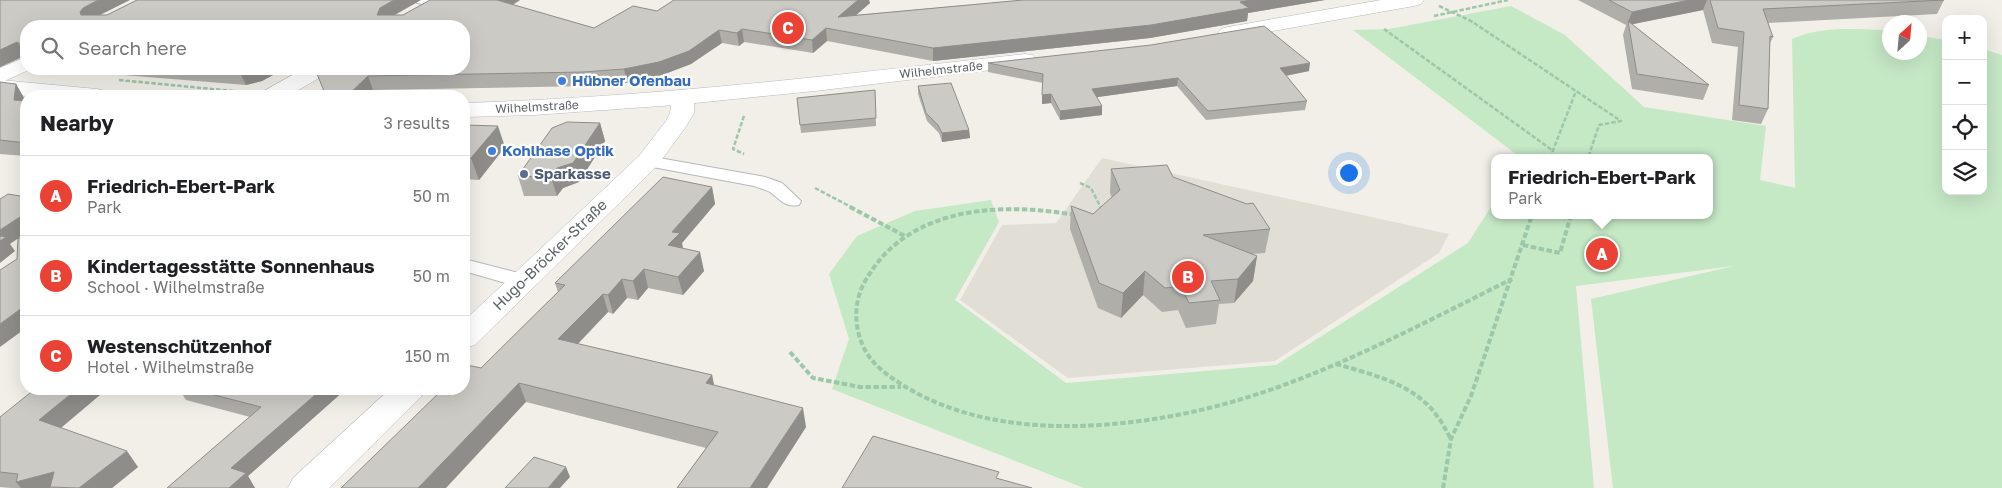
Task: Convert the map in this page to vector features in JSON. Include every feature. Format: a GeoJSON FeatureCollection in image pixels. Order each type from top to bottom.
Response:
{"type":"FeatureCollection","features":[{"type":"Feature","properties":{"kind":"main road"},"geometry":{"type":"LineString","coordinates":[[1206,37],[1414,0]]}},
{"type":"Feature","properties":{"kind":"main road"},"geometry":{"type":"LineString","coordinates":[[410,17],[432,1]]}},
{"type":"Feature","properties":{"kind":"main road","name":"Wilhelmstraße"},"geometry":{"type":"LineString","coordinates":[[470,101],[589,104],[683,97],[1042,58]]}},
{"type":"Feature","properties":{"kind":"main road"},"geometry":{"type":"LineString","coordinates":[[0,76],[20,66]]}},
{"type":"Feature","properties":{"kind":"main road"},"geometry":{"type":"LineString","coordinates":[[283,90],[308,75]]}},
{"type":"Feature","properties":{"kind":"main road"},"geometry":{"type":"LineString","coordinates":[[0,88],[24,90]]}},
{"type":"Feature","properties":{"kind":"main road","name":"Hugo-Bröcker-Straße"},"geometry":{"type":"LineString","coordinates":[[470,332],[648,161],[677,124],[682,113],[683,97]]}},
{"type":"Feature","properties":{"kind":"main road"},"geometry":{"type":"LineString","coordinates":[[306,488],[404,395]]}},
{"type":"Feature","properties":{"kind":"lane"},"geometry":{"type":"LineString","coordinates":[[648,161],[758,181],[775,187],[792,201]]}},
{"type":"Feature","properties":{"kind":"lane"},"geometry":{"type":"LineString","coordinates":[[470,267],[523,281]]}},
{"type":"Feature","properties":{"kind":"path"},"geometry":{"type":"LineString","coordinates":[[1454,12],[1471,21],[1621,121],[1598,126],[1589,154]]}},
{"type":"Feature","properties":{"kind":"path"},"geometry":{"type":"LineString","coordinates":[[1380,27],[1552,150]]}},
{"type":"Feature","properties":{"kind":"path"},"geometry":{"type":"LineString","coordinates":[[119,80],[215,90]]}},
{"type":"Feature","properties":{"kind":"path"},"geometry":{"type":"LineString","coordinates":[[1551,154],[1576,91]]}},
{"type":"Feature","properties":{"kind":"path"},"geometry":{"type":"LineString","coordinates":[[1080,183],[1091,188],[1102,207],[1101,213]]}},
{"type":"Feature","properties":{"kind":"path"},"geometry":{"type":"LineString","coordinates":[[1081,217],[1014,209],[975,213],[941,220],[916,229],[893,247],[868,275],[859,290],[855,312],[856,328],[865,351],[880,369],[916,396],[988,419],[1028,424],[1118,423],[1167,417],[1232,403],[1261,394],[1336,364],[1512,279]]}},
{"type":"Feature","properties":{"kind":"path"},"geometry":{"type":"LineString","coordinates":[[1443,488],[1451,439],[1470,396],[1512,279],[1531,219]]}},
{"type":"Feature","properties":{"kind":"path"},"geometry":{"type":"LineString","coordinates":[[1523,245],[1560,253],[1570,219]]}},
{"type":"Feature","properties":{"kind":"path"},"geometry":{"type":"LineString","coordinates":[[790,352],[813,378],[860,387],[902,387]]}},
{"type":"Feature","properties":{"kind":"path"},"geometry":{"type":"LineString","coordinates":[[1336,364],[1372,374],[1397,384],[1416,396],[1436,414],[1451,439]]}},
{"type":"Feature","properties":{"kind":"shaded area"},"geometry":{"type":"Polygon","coordinates":[[[1102,158],[1449,234],[1439,253],[1275,361],[1068,378],[960,300],[1002,225],[1056,223],[1102,158]]]}},
{"type":"Feature","properties":{"kind":"green space"},"geometry":{"type":"Polygon","coordinates":[[[1511,6],[1565,35],[1644,107],[1766,126],[1760,180],[1795,188],[1792,39],[1825,30],[1882,30],[1882,60],[1927,60],[1927,37],[1942,39],[1942,195],[1987,195],[1987,50],[2002,55],[2002,488],[1613,488],[1591,299],[1734,266],[1576,286],[1594,488],[1084,488],[832,389],[849,339],[829,274],[857,236],[915,211],[991,200],[999,222],[955,300],[1066,383],[1276,365],[1468,243],[1491,207],[1491,219],[1713,219],[1713,154],[1516,154],[1353,30],[1389,29],[1511,6]]]}},
{"type":"Feature","properties":{"kind":"building"},"geometry":{"type":"Polygon","coordinates":[[[0,0],[98,0],[83,8],[80,12],[81,15],[107,15],[137,0],[394,0],[380,8],[377,15],[403,15],[430,0],[497,0],[594,28],[633,6],[657,11],[674,0],[858,0],[838,17],[1023,0],[1252,0],[1240,2],[1249,8],[1151,25],[933,48],[826,28],[812,40],[742,29],[737,33],[719,30],[689,51],[659,62],[624,69],[583,72],[470,74],[470,20],[20,20],[20,44],[17,42],[0,50],[0,0]]]}},
{"type":"Feature","properties":{"kind":"building"},"geometry":{"type":"Polygon","coordinates":[[[1609,0],[1689,0],[1632,12],[1609,0]]]}},
{"type":"Feature","properties":{"kind":"building"},"geometry":{"type":"Polygon","coordinates":[[[1710,0],[1944,0],[1763,9],[1773,37],[1770,36],[1768,109],[1739,105],[1744,32],[1718,28],[1710,0]]]}},
{"type":"Feature","properties":{"kind":"building"},"geometry":{"type":"Polygon","coordinates":[[[1628,21],[1709,85],[1637,74],[1628,21]]]}},
{"type":"Feature","properties":{"kind":"building"},"geometry":{"type":"Polygon","coordinates":[[[1264,26],[1310,63],[1280,68],[1307,101],[1208,111],[1178,78],[1092,89],[1102,106],[1060,111],[1051,94],[1042,95],[1043,74],[988,63],[1151,45],[1264,26]]]}},
{"type":"Feature","properties":{"kind":"building"},"geometry":{"type":"Polygon","coordinates":[[[317,75],[422,75],[368,76],[353,90],[324,90],[317,75]]]}},
{"type":"Feature","properties":{"kind":"building"},"geometry":{"type":"Polygon","coordinates":[[[0,82],[16,84],[14,100],[20,100],[20,142],[0,140],[0,82]]]}},
{"type":"Feature","properties":{"kind":"building"},"geometry":{"type":"Polygon","coordinates":[[[951,83],[969,130],[942,133],[938,125],[926,113],[918,86],[951,83]]]}},
{"type":"Feature","properties":{"kind":"building"},"geometry":{"type":"Polygon","coordinates":[[[875,90],[876,118],[800,125],[797,98],[875,90]]]}},
{"type":"Feature","properties":{"kind":"building"},"geometry":{"type":"Polygon","coordinates":[[[567,122],[600,123],[573,163],[557,168],[551,177],[518,176],[552,128],[567,122]]]}},
{"type":"Feature","properties":{"kind":"building"},"geometry":{"type":"Polygon","coordinates":[[[470,125],[498,126],[471,158],[470,125]]]}},
{"type":"Feature","properties":{"kind":"building"},"geometry":{"type":"Polygon","coordinates":[[[1167,165],[1173,177],[1247,204],[1253,203],[1270,229],[1203,235],[1257,256],[1238,279],[1211,281],[1220,300],[1189,303],[1181,286],[1165,288],[1145,271],[1123,293],[1099,283],[1071,206],[1093,214],[1120,190],[1111,169],[1167,165]]]}},
{"type":"Feature","properties":{"kind":"building"},"geometry":{"type":"Polygon","coordinates":[[[663,177],[712,187],[672,232],[680,233],[668,245],[700,252],[678,277],[644,269],[633,281],[622,279],[608,295],[603,294],[558,339],[712,375],[706,383],[803,408],[750,488],[677,488],[718,432],[519,383],[418,488],[341,488],[437,395],[470,395],[470,366],[481,368],[565,285],[555,283],[663,177]]]}},
{"type":"Feature","properties":{"kind":"building"},"geometry":{"type":"Polygon","coordinates":[[[8,194],[20,196],[20,217],[0,230],[0,199],[8,194]]]}},
{"type":"Feature","properties":{"kind":"building"},"geometry":{"type":"Polygon","coordinates":[[[18,238],[20,238],[20,309],[0,324],[0,270],[17,259],[18,238]]]}},
{"type":"Feature","properties":{"kind":"building"},"geometry":{"type":"Polygon","coordinates":[[[28,395],[70,395],[39,420],[127,451],[79,488],[50,487],[54,472],[16,482],[18,474],[0,472],[0,417],[28,395]]]}},
{"type":"Feature","properties":{"kind":"building"},"geometry":{"type":"Polygon","coordinates":[[[214,395],[315,395],[231,468],[246,473],[229,488],[167,488],[261,407],[214,395]]]}},
{"type":"Feature","properties":{"kind":"building"},"geometry":{"type":"Polygon","coordinates":[[[873,436],[999,472],[996,478],[1032,488],[842,488],[873,436]]]}},
{"type":"Feature","properties":{"kind":"building"},"geometry":{"type":"Polygon","coordinates":[[[534,457],[566,467],[548,488],[505,488],[534,457]]]}},
{"type":"Feature","properties":{"kind":"place","name":"Westenschützenhof"},"geometry":{"type":"Point","coordinates":[788,28]}},
{"type":"Feature","properties":{"kind":"place","name":"Hübner Ofenbau"},"geometry":{"type":"Point","coordinates":[562,81]}},
{"type":"Feature","properties":{"kind":"place","name":"Kohlhase Optik"},"geometry":{"type":"Point","coordinates":[492,151]}},
{"type":"Feature","properties":{"kind":"place","name":"Sparkasse"},"geometry":{"type":"Point","coordinates":[524,174]}},
{"type":"Feature","properties":{"kind":"place","name":"Friedrich-Ebert-Park"},"geometry":{"type":"Point","coordinates":[1602,254]}},
{"type":"Feature","properties":{"kind":"place","name":"Kindertagesstätte Sonnenhaus"},"geometry":{"type":"Point","coordinates":[1188,277]}}]}
